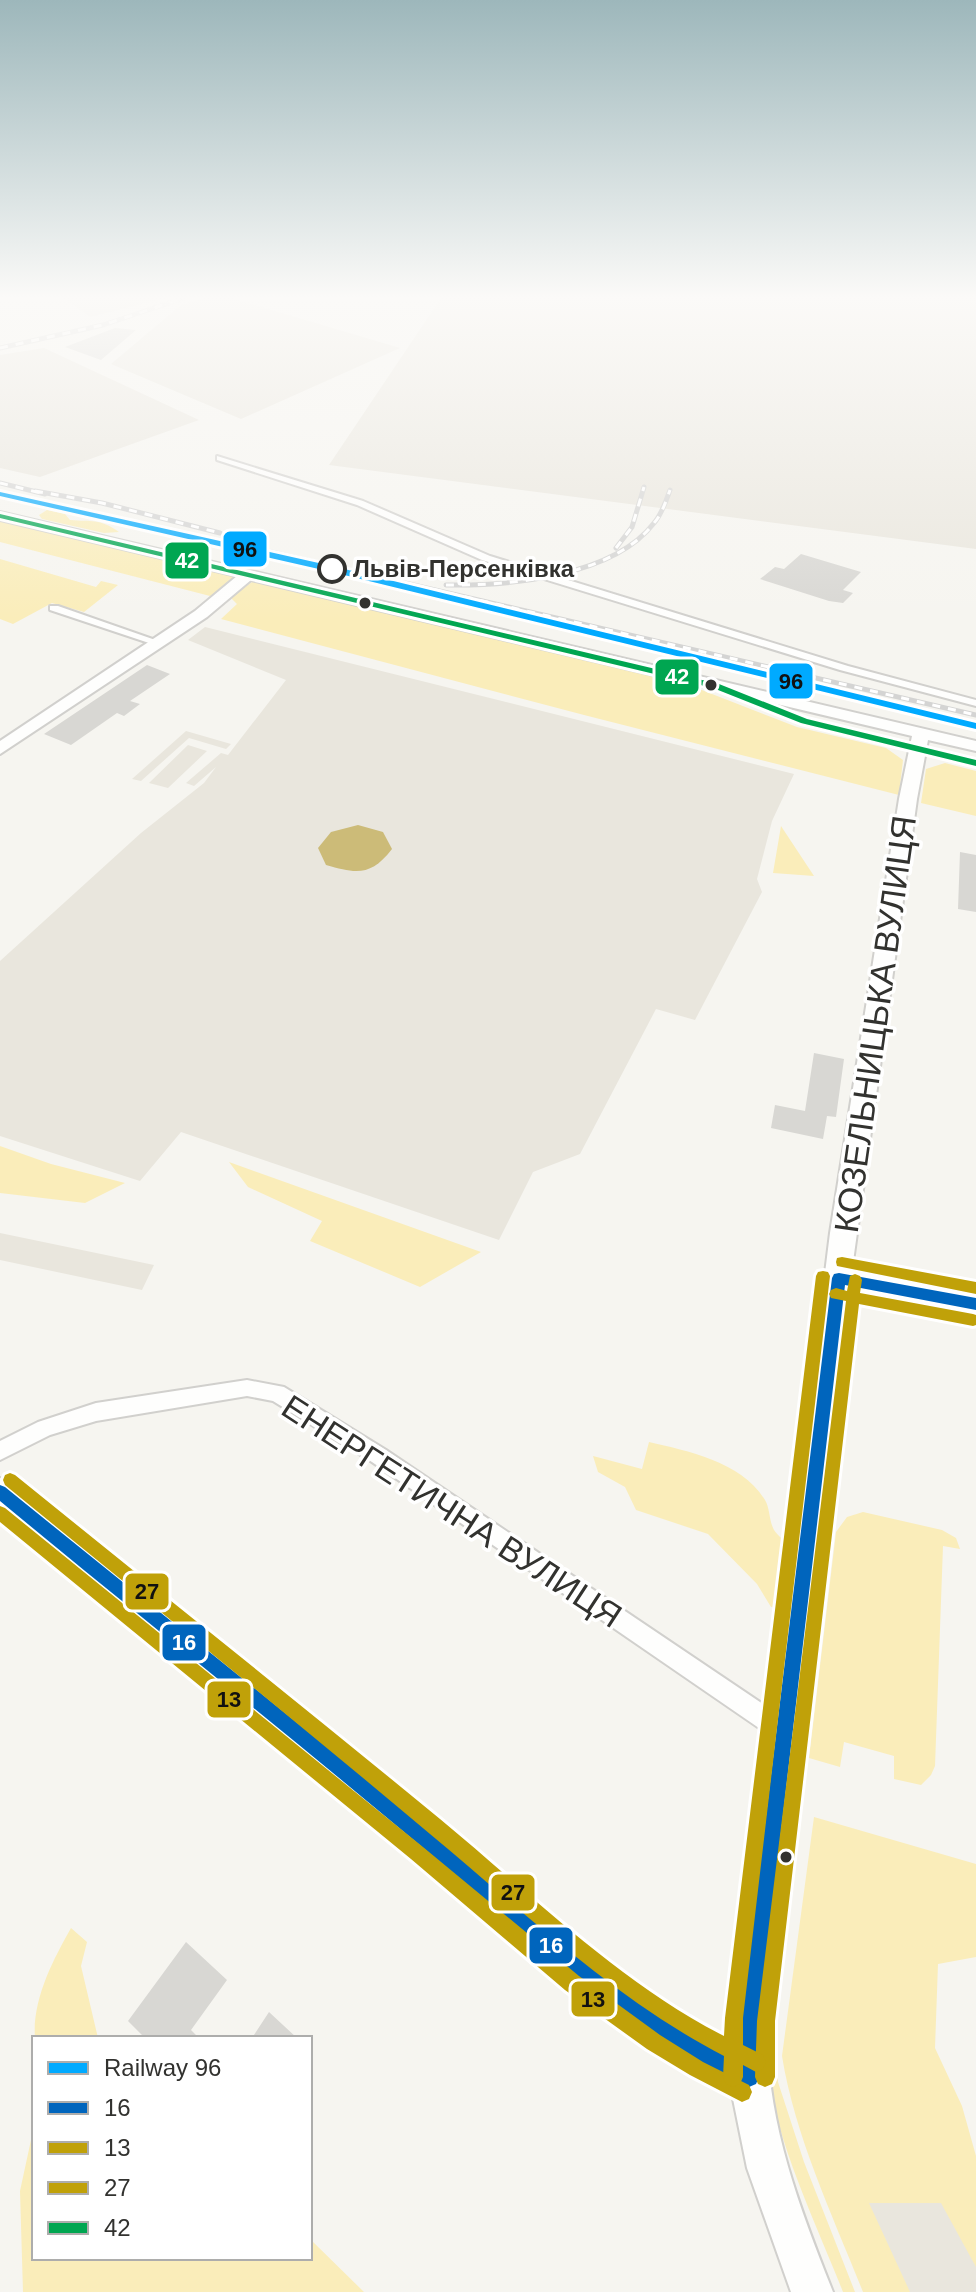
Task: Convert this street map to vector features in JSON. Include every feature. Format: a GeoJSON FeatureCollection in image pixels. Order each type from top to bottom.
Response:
{"type":"FeatureCollection","features":[{"type":"Feature","properties":{"kind":"main road"},"geometry":{"type":"LineString","coordinates":[[0,516],[716,686],[804,721],[919,741],[976,746]]}},
{"type":"Feature","properties":{"kind":"main road"},"geometry":{"type":"LineString","coordinates":[[0,749],[159,643],[250,573]]}},
{"type":"Feature","properties":{"kind":"main road"},"geometry":{"type":"LineString","coordinates":[[919,741],[976,763]]}},
{"type":"Feature","properties":{"kind":"main road","name":"КОЗЕЛЬНИЦЬКА ВУЛИЦЯ"},"geometry":{"type":"LineString","coordinates":[[812,2292],[762,2148],[749,2077],[750,2020],[847,1206],[919,741]]}},
{"type":"Feature","properties":{"kind":"main road"},"geometry":{"type":"LineString","coordinates":[[839,1278],[976,1304]]}},
{"type":"Feature","properties":{"kind":"main road"},"geometry":{"type":"LineString","coordinates":[[0,1492],[214,1664],[601,1986],[673,2039],[749,2077]]}},
{"type":"Feature","properties":{"kind":"street"},"geometry":{"type":"LineString","coordinates":[[220,458],[360,503],[486,558],[844,668],[976,703]]}},
{"type":"Feature","properties":{"kind":"street"},"geometry":{"type":"LineString","coordinates":[[54,608],[159,643]]}},
{"type":"Feature","properties":{"kind":"street","name":"ЕНЕРГЕТИЧНА ВУЛИЦЯ"},"geometry":{"type":"LineString","coordinates":[[0,1451],[45,1428],[96,1412],[247,1388],[277,1393],[379,1456],[786,1733]]}},
{"type":"Feature","properties":{"kind":"shaded area"},"geometry":{"type":"Polygon","coordinates":[[[0,405],[167,405],[199,420],[40,477],[0,468],[0,405]]]}},
{"type":"Feature","properties":{"kind":"shaded area"},"geometry":{"type":"Polygon","coordinates":[[[208,405],[272,405],[241,419],[208,405]]]}},
{"type":"Feature","properties":{"kind":"shaded area"},"geometry":{"type":"Polygon","coordinates":[[[369,405],[976,405],[976,549],[329,465],[369,405]]]}},
{"type":"Feature","properties":{"kind":"shaded area"},"geometry":{"type":"Polygon","coordinates":[[[47,510],[65,514],[70,520],[101,523],[119,532],[104,533],[42,519],[39,515],[47,510]]]}},
{"type":"Feature","properties":{"kind":"shaded area"},"geometry":{"type":"Polygon","coordinates":[[[0,521],[232,572],[233,579],[214,597],[0,542],[0,521]]]}},
{"type":"Feature","properties":{"kind":"shaded area"},"geometry":{"type":"Polygon","coordinates":[[[0,559],[96,587],[101,581],[118,585],[84,612],[52,603],[13,624],[0,619],[0,559]]]}},
{"type":"Feature","properties":{"kind":"shaded area"},"geometry":{"type":"Polygon","coordinates":[[[255,580],[689,685],[797,727],[886,748],[903,760],[899,795],[221,619],[237,604],[230,597],[255,580]]]}},
{"type":"Feature","properties":{"kind":"shaded area"},"geometry":{"type":"Polygon","coordinates":[[[205,627],[794,774],[772,821],[757,879],[762,892],[695,1020],[656,1009],[580,1154],[533,1172],[499,1240],[181,1132],[140,1181],[0,1136],[0,961],[141,833],[204,783],[216,767],[194,786],[186,783],[221,753],[228,755],[286,680],[188,640],[205,627]]]}},
{"type":"Feature","properties":{"kind":"shaded area"},"geometry":{"type":"Polygon","coordinates":[[[186,731],[231,744],[226,749],[189,738],[141,781],[132,779],[186,731]]]}},
{"type":"Feature","properties":{"kind":"shaded area"},"geometry":{"type":"Polygon","coordinates":[[[188,745],[207,751],[168,788],[149,783],[188,745]]]}},
{"type":"Feature","properties":{"kind":"shaded area"},"geometry":{"type":"Polygon","coordinates":[[[945,763],[976,771],[976,816],[921,803],[926,769],[945,763]]]}},
{"type":"Feature","properties":{"kind":"shaded area"},"geometry":{"type":"Polygon","coordinates":[[[358,825],[383,832],[392,849],[377,864],[363,870],[326,865],[318,848],[331,832],[358,825]]]}},
{"type":"Feature","properties":{"kind":"shaded area"},"geometry":{"type":"Polygon","coordinates":[[[781,826],[814,876],[773,873],[781,826]]]}},
{"type":"Feature","properties":{"kind":"shaded area"},"geometry":{"type":"Polygon","coordinates":[[[0,1146],[51,1164],[125,1183],[85,1203],[0,1193],[0,1146]]]}},
{"type":"Feature","properties":{"kind":"shaded area"},"geometry":{"type":"Polygon","coordinates":[[[229,1162],[481,1252],[420,1287],[310,1241],[322,1221],[248,1187],[229,1162]]]}},
{"type":"Feature","properties":{"kind":"shaded area"},"geometry":{"type":"Polygon","coordinates":[[[0,1233],[154,1265],[142,1290],[0,1260],[0,1233]]]}},
{"type":"Feature","properties":{"kind":"shaded area"},"geometry":{"type":"Polygon","coordinates":[[[908,1302],[976,1316],[976,1328],[905,1313],[908,1302]]]}},
{"type":"Feature","properties":{"kind":"shaded area"},"geometry":{"type":"Polygon","coordinates":[[[649,1442],[713,1460],[743,1476],[755,1487],[767,1503],[774,1530],[791,1548],[787,1610],[771,1607],[757,1584],[708,1534],[636,1510],[625,1487],[598,1472],[593,1456],[642,1469],[649,1442]]]}},
{"type":"Feature","properties":{"kind":"shaded area"},"geometry":{"type":"Polygon","coordinates":[[[863,1512],[942,1530],[956,1538],[960,1549],[943,1546],[935,1766],[921,1785],[894,1779],[894,1756],[844,1742],[840,1767],[809,1758],[836,1532],[847,1517],[863,1512]]]}},
{"type":"Feature","properties":{"kind":"shaded area"},"geometry":{"type":"Polygon","coordinates":[[[814,1817],[976,1864],[976,1957],[938,1964],[935,2048],[962,2106],[976,2156],[976,2267],[941,2203],[869,2203],[910,2292],[863,2292],[816,2176],[788,2086],[782,2056],[814,1817]]]}},
{"type":"Feature","properties":{"kind":"shaded area"},"geometry":{"type":"Polygon","coordinates":[[[71,1928],[87,1942],[81,1966],[98,2036],[35,2036],[40,1995],[71,1928]]]}},
{"type":"Feature","properties":{"kind":"shaded area"},"geometry":{"type":"Polygon","coordinates":[[[778,1938],[787,1941],[775,2030],[778,2082],[804,2162],[855,2292],[843,2292],[794,2172],[768,2077],[766,2034],[778,1938]]]}},
{"type":"Feature","properties":{"kind":"shaded area"},"geometry":{"type":"Polygon","coordinates":[[[32,2135],[32,2260],[312,2260],[312,2241],[364,2292],[23,2292],[20,2191],[32,2135]]]}},
{"type":"Feature","properties":{"kind":"shaded area"},"geometry":{"type":"Polygon","coordinates":[[[976,2158],[976,2292],[867,2292],[815,2168],[976,2158]]]}},
{"type":"Feature","properties":{"kind":"building"},"geometry":{"type":"Polygon","coordinates":[[[801,554],[861,572],[843,590],[853,593],[843,603],[829,601],[760,579],[775,567],[784,569],[801,554]]]}},
{"type":"Feature","properties":{"kind":"building"},"geometry":{"type":"Polygon","coordinates":[[[147,665],[170,674],[130,701],[140,704],[124,716],[117,713],[71,745],[44,734],[147,665]]]}},
{"type":"Feature","properties":{"kind":"building"},"geometry":{"type":"Polygon","coordinates":[[[960,852],[976,855],[976,912],[958,909],[960,852]]]}},
{"type":"Feature","properties":{"kind":"building"},"geometry":{"type":"Polygon","coordinates":[[[814,1053],[844,1059],[836,1117],[827,1116],[823,1139],[771,1128],[775,1105],[805,1111],[814,1053]]]}},
{"type":"Feature","properties":{"kind":"building"},"geometry":{"type":"Polygon","coordinates":[[[186,1942],[227,1980],[191,2030],[197,2036],[143,2036],[128,2021],[186,1942]]]}},
{"type":"Feature","properties":{"kind":"building"},"geometry":{"type":"Polygon","coordinates":[[[269,2012],[295,2036],[253,2036],[269,2012]]]}},
{"type":"Feature","properties":{"kind":"railway"},"geometry":{"type":"LineString","coordinates":[[0,483],[45,494]]}},
{"type":"Feature","properties":{"kind":"railway"},"geometry":{"type":"LineString","coordinates":[[616,548],[632,527],[644,487]]}},
{"type":"Feature","properties":{"kind":"railway"},"geometry":{"type":"LineString","coordinates":[[446,585],[499,583],[558,575],[613,556],[636,541],[654,523],[670,490]]}},
{"type":"Feature","properties":{"kind":"railway"},"geometry":{"type":"LineString","coordinates":[[35,491],[102,503],[220,533]]}},
{"type":"Feature","properties":{"kind":"railway"},"geometry":{"type":"LineString","coordinates":[[158,530],[209,545]]}},
{"type":"Feature","properties":{"kind":"railway"},"geometry":{"type":"LineString","coordinates":[[199,539],[254,548],[976,715]]}},
{"type":"Feature","properties":{"kind":"rail line","name":"96"},"geometry":{"type":"LineString","coordinates":[[0,494],[332,569],[976,726]]}},
{"type":"Feature","properties":{"kind":"transit line","name":"42"},"geometry":{"type":"LineString","coordinates":[[0,516],[716,686],[804,721],[976,763]]}},
{"type":"Feature","properties":{"kind":"transit line","name":"27"},"geometry":{"type":"LineString","coordinates":[[842,1262],[976,1288]]}},
{"type":"Feature","properties":{"kind":"transit line","name":"27"},"geometry":{"type":"LineString","coordinates":[[733,2077],[734,2018],[823,1276]]}},
{"type":"Feature","properties":{"kind":"transit line","name":"16"},"geometry":{"type":"LineString","coordinates":[[839,1278],[976,1304]]}},
{"type":"Feature","properties":{"kind":"transit line","name":"16"},"geometry":{"type":"LineString","coordinates":[[749,2077],[750,2020],[839,1278]]}},
{"type":"Feature","properties":{"kind":"transit line","name":"13"},"geometry":{"type":"LineString","coordinates":[[765,2077],[766,2021],[855,1280]]}},
{"type":"Feature","properties":{"kind":"transit line","name":"13"},"geometry":{"type":"LineString","coordinates":[[836,1294],[973,1320]]}},
{"type":"Feature","properties":{"kind":"transit line","name":"27"},"geometry":{"type":"LineString","coordinates":[[10,1480],[588,1955],[669,2013],[756,2062]]}},
{"type":"Feature","properties":{"kind":"transit line","name":"16"},"geometry":{"type":"LineString","coordinates":[[0,1492],[428,1841],[581,1970],[661,2028],[749,2077]]}},
{"type":"Feature","properties":{"kind":"transit line","name":"13"},"geometry":{"type":"LineString","coordinates":[[0,1513],[572,1983],[653,2042],[742,2092]]}},
{"type":"Feature","properties":{"kind":"place","name":"Львів-Персенківка"},"geometry":{"type":"Point","coordinates":[332,569]}}]}
